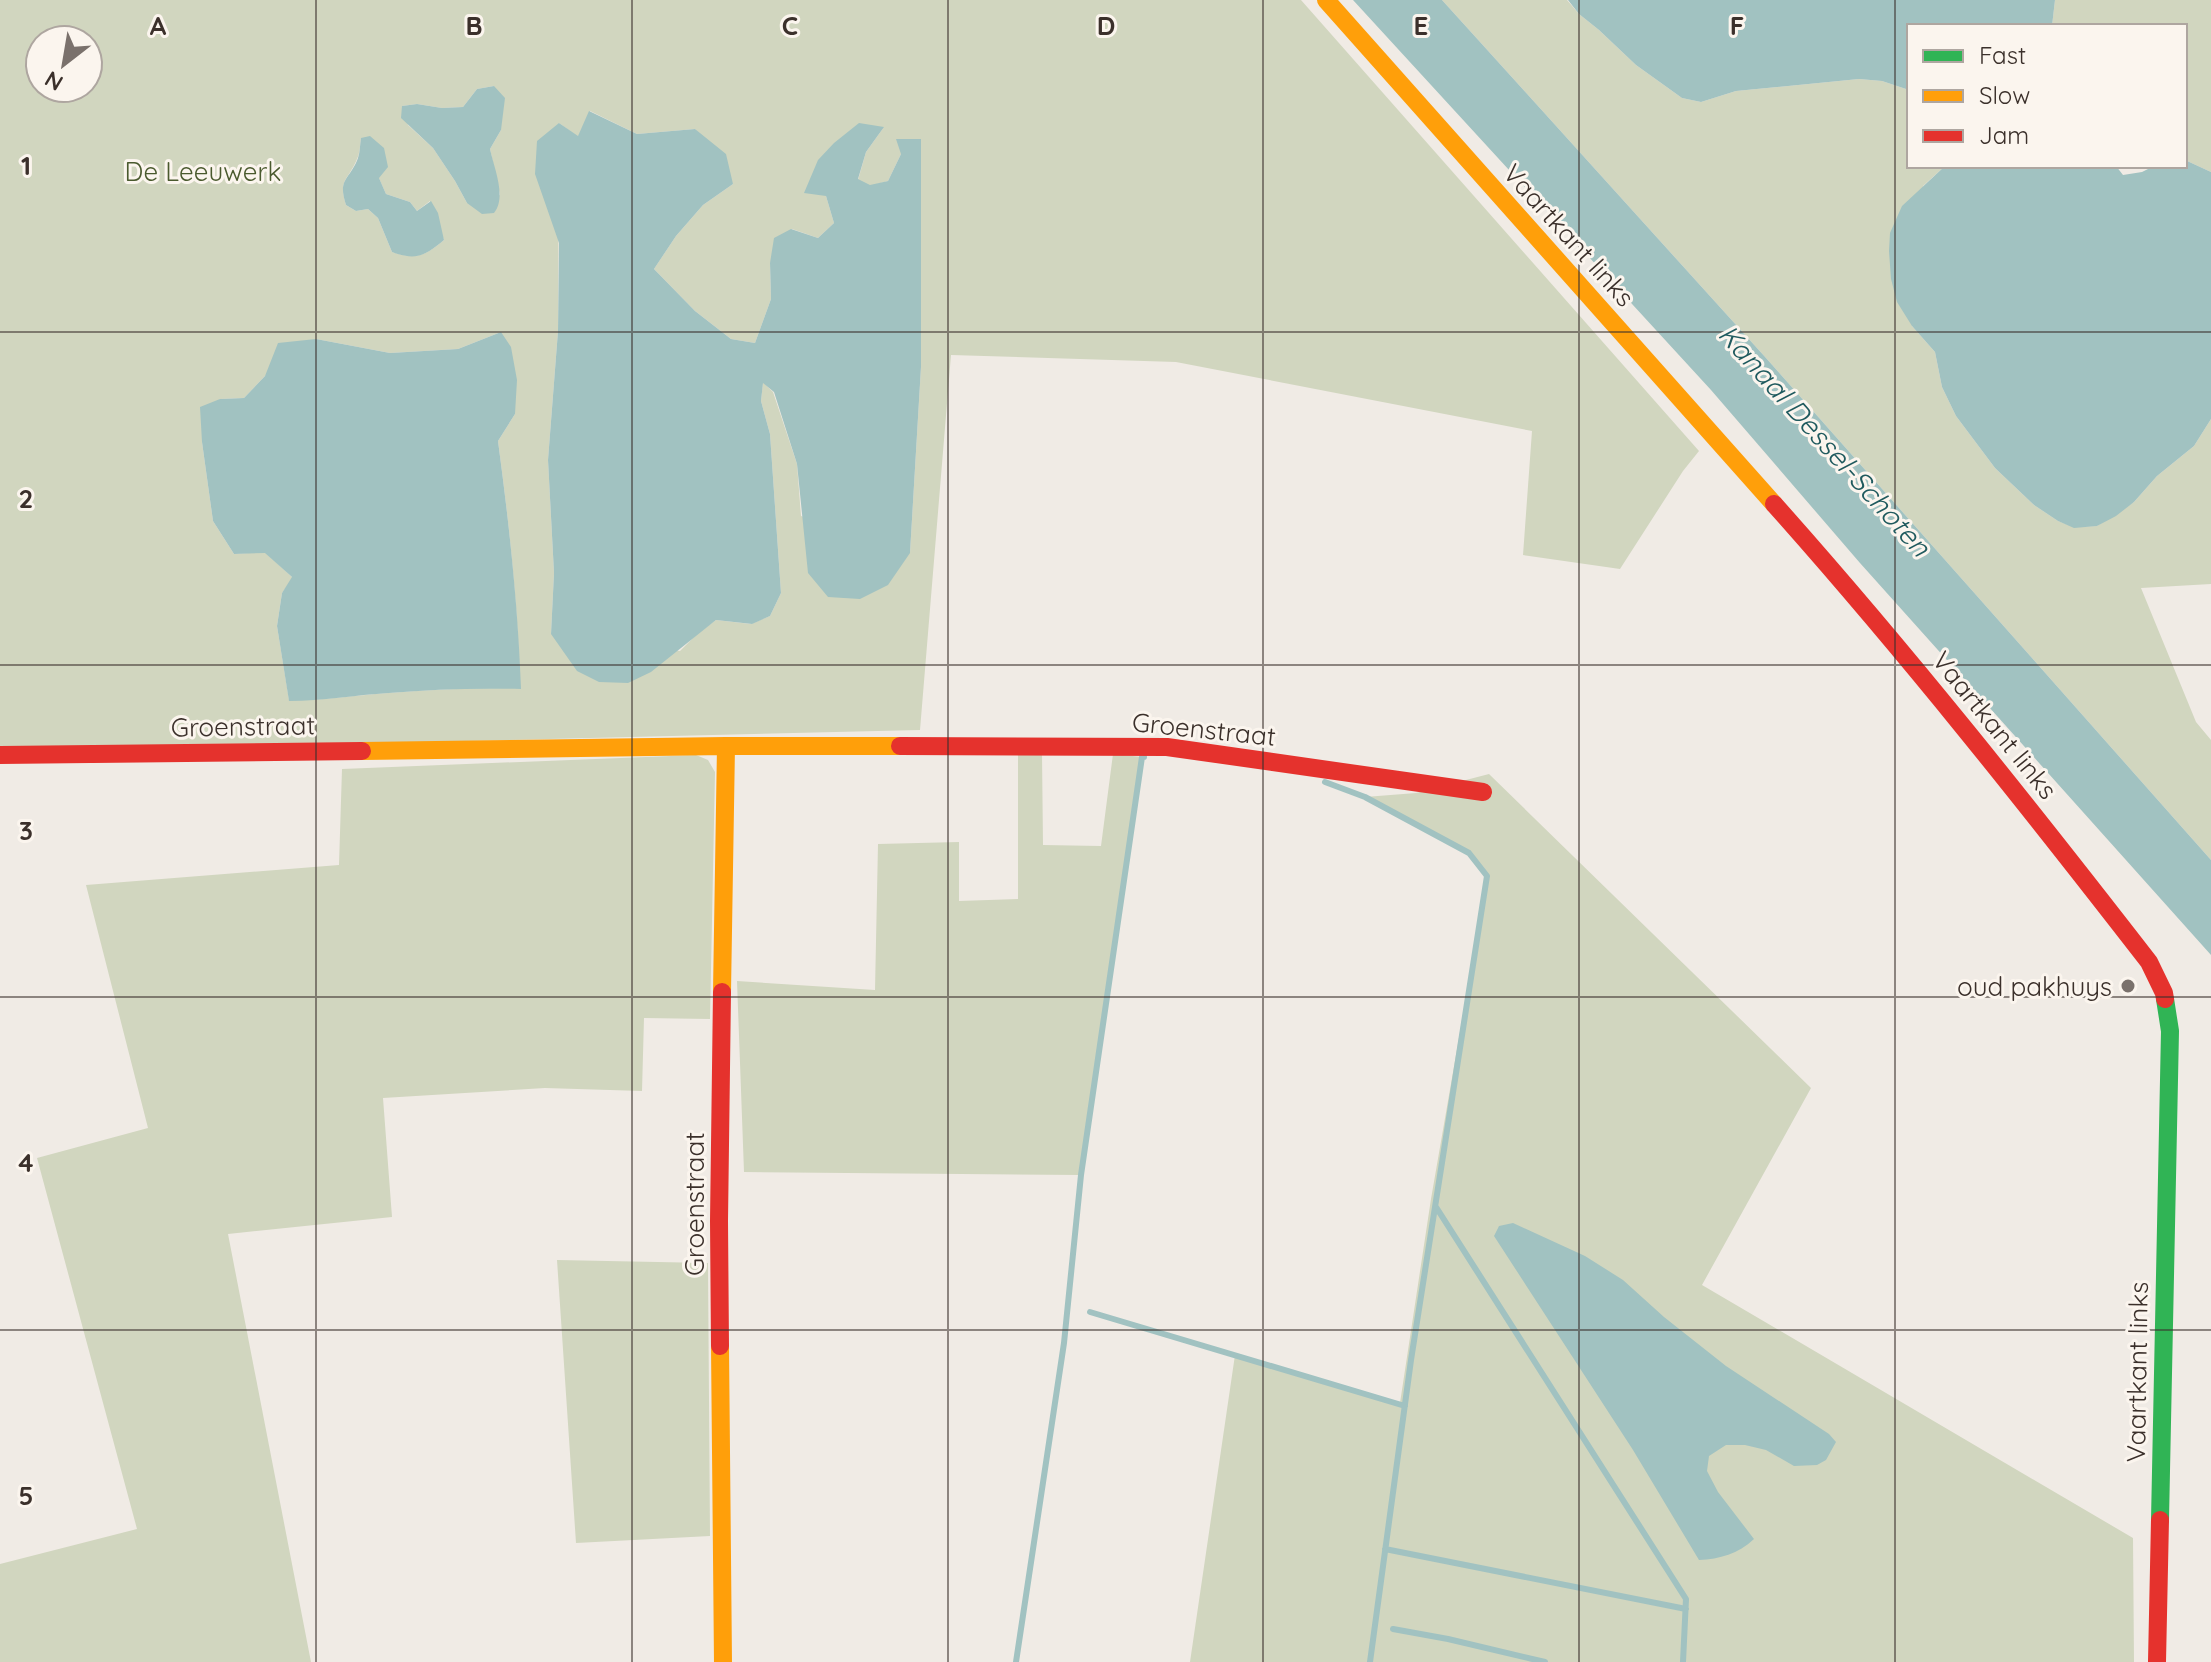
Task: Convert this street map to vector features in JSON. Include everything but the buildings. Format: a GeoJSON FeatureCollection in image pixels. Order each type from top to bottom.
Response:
{"type":"FeatureCollection","features":[{"type":"Feature","properties":{"kind":"street","name":"Vaartkant links"},"geometry":{"type":"LineString","coordinates":[[1326,0],[1841,579],[2019,795],[2137,944],[2158,978],[2164,993],[2170,1031],[2157,1662]]}},
{"type":"Feature","properties":{"kind":"street","name":"Groenstraat"},"geometry":{"type":"LineString","coordinates":[[723,1662],[719,1221],[726,746]]}},
{"type":"Feature","properties":{"kind":"street","name":"Groenstraat"},"geometry":{"type":"LineString","coordinates":[[0,755],[726,746],[1167,747],[1483,792]]}},
{"type":"Feature","properties":{"kind":"green space","name":"De Leeuwerk"},"geometry":{"type":"Polygon","coordinates":[[[0,0],[1301,0],[1699,451],[1620,569],[1523,555],[1532,431],[1176,362],[951,355],[920,730],[340,744],[0,748],[0,0]],[[494,86],[477,89],[463,107],[402,106],[408,125],[433,148],[467,203],[500,195],[490,149],[501,130],[494,86]],[[590,111],[578,137],[559,123],[558,331],[548,460],[554,573],[551,634],[680,651],[716,620],[751,624],[770,616],[781,593],[770,434],[761,401],[763,382],[773,392],[797,464],[801,516],[910,553],[921,367],[901,154],[888,181],[870,186],[858,180],[866,152],[884,127],[826,196],[834,223],[818,238],[792,229],[770,263],[771,299],[755,343],[731,339],[695,311],[654,269],[676,236],[703,205],[733,184],[695,129],[637,134],[590,111]],[[361,138],[358,157],[345,180],[346,205],[356,211],[368,209],[378,218],[392,252],[414,256],[431,250],[444,240],[430,201],[417,211],[410,202],[386,194],[361,138]],[[501,332],[458,349],[390,353],[316,339],[265,376],[244,398],[220,399],[202,442],[213,521],[234,554],[265,552],[293,578],[282,593],[277,626],[289,700],[520,688],[512,564],[498,441],[515,414],[501,332]]]}},
{"type":"Feature","properties":{"kind":"green space"},"geometry":{"type":"Polygon","coordinates":[[[1442,0],[1567,0],[1636,65],[1682,98],[1701,102],[1736,91],[1859,79],[1882,81],[1907,89],[1907,168],[1943,168],[1923,186],[1912,326],[1935,352],[1942,387],[1956,416],[1995,468],[2034,505],[2058,521],[2074,527],[2097,526],[2134,502],[2157,476],[2194,446],[2211,419],[2211,584],[2141,588],[2196,722],[2211,740],[2211,860],[1766,358],[1442,0]]]}},
{"type":"Feature","properties":{"kind":"green space"},"geometry":{"type":"Polygon","coordinates":[[[2055,0],[2211,0],[2211,172],[2187,161],[2187,24],[2052,24],[2055,0]]]}},
{"type":"Feature","properties":{"kind":"green space"},"geometry":{"type":"Polygon","coordinates":[[[1042,754],[1043,845],[1101,846],[1113,754],[1142,757],[1081,1175],[744,1172],[737,981],[875,990],[878,844],[959,842],[959,901],[1018,899],[1018,755],[1042,754]]]}},
{"type":"Feature","properties":{"kind":"green space"},"geometry":{"type":"Polygon","coordinates":[[[696,755],[708,760],[715,772],[710,1019],[644,1018],[642,1091],[545,1088],[383,1098],[392,1217],[228,1234],[311,1662],[0,1662],[0,1564],[137,1529],[37,1158],[148,1128],[86,885],[339,865],[342,769],[696,755]]]}},
{"type":"Feature","properties":{"kind":"green space"},"geometry":{"type":"Polygon","coordinates":[[[1489,774],[1811,1088],[1702,1285],[2133,1538],[2134,1662],[1190,1662],[1235,1355],[1400,1403],[1431,1199],[1487,876],[1469,853],[1365,797],[1416,793],[1489,774]]]}},
{"type":"Feature","properties":{"kind":"green space"},"geometry":{"type":"Polygon","coordinates":[[[557,1260],[708,1263],[710,1536],[576,1543],[557,1260]]]}},
{"type":"Feature","properties":{"kind":"water","name":"Kanaal Dessel-Schoten"},"geometry":{"type":"Polygon","coordinates":[[[1353,0],[1442,0],[1766,358],[2211,860],[2211,955],[1860,563],[1711,390],[1353,0]]]}},
{"type":"Feature","properties":{"kind":"water"},"geometry":{"type":"Polygon","coordinates":[[[1568,0],[2055,0],[2052,24],[1907,24],[1907,89],[1882,81],[1859,79],[1736,91],[1701,102],[1682,98],[1636,65],[1579,14],[1568,0]]]}},
{"type":"Feature","properties":{"kind":"water"},"geometry":{"type":"Polygon","coordinates":[[[494,86],[505,98],[501,130],[490,149],[499,199],[494,213],[482,214],[467,203],[433,148],[401,118],[402,106],[463,107],[477,89],[494,86]]]}},
{"type":"Feature","properties":{"kind":"water"},"geometry":{"type":"Polygon","coordinates":[[[589,111],[637,134],[695,129],[726,154],[733,184],[703,205],[676,236],[654,269],[695,311],[731,339],[755,343],[771,299],[770,263],[774,238],[791,229],[818,238],[834,223],[826,196],[804,193],[818,160],[859,123],[884,127],[866,152],[858,179],[870,185],[888,181],[901,154],[896,139],[921,139],[921,367],[910,553],[888,585],[860,599],[828,597],[808,573],[797,464],[774,392],[763,383],[761,401],[770,434],[781,593],[770,616],[752,624],[716,620],[651,672],[628,683],[599,682],[577,671],[551,634],[554,573],[548,460],[558,331],[559,243],[535,174],[537,141],[559,123],[578,136],[589,111]]]}},
{"type":"Feature","properties":{"kind":"water"},"geometry":{"type":"Polygon","coordinates":[[[370,136],[384,148],[388,167],[379,178],[386,194],[410,202],[417,211],[431,201],[438,213],[444,240],[426,253],[408,256],[392,252],[378,218],[368,209],[356,211],[346,205],[344,184],[358,158],[361,138],[370,136]]]}},
{"type":"Feature","properties":{"kind":"water"},"geometry":{"type":"Polygon","coordinates":[[[2187,161],[2211,172],[2211,419],[2194,446],[2157,476],[2134,502],[2097,526],[2074,528],[2034,505],[1995,468],[1956,416],[1942,387],[1935,352],[1912,326],[1897,302],[1891,279],[1890,233],[1902,206],[1943,168],[2118,168],[2123,175],[2150,168],[2187,168],[2187,161]]]}},
{"type":"Feature","properties":{"kind":"water"},"geometry":{"type":"Polygon","coordinates":[[[501,332],[511,347],[517,380],[515,414],[498,441],[518,626],[521,689],[422,691],[289,701],[277,626],[282,593],[292,577],[265,553],[234,554],[213,521],[200,407],[220,399],[244,398],[265,376],[278,343],[316,339],[390,353],[458,349],[501,332]]]}},
{"type":"Feature","properties":{"kind":"water"},"geometry":{"type":"Polygon","coordinates":[[[1513,1223],[1585,1256],[1623,1280],[1726,1366],[1829,1434],[1836,1442],[1826,1460],[1817,1465],[1794,1466],[1766,1450],[1745,1445],[1726,1445],[1709,1456],[1707,1471],[1718,1492],[1754,1539],[1748,1544],[1728,1555],[1699,1560],[1633,1450],[1494,1236],[1499,1226],[1513,1223]]]}},
{"type":"Feature","properties":{"kind":"waterway"},"geometry":{"type":"LineString","coordinates":[[1016,1662],[1064,1343],[1081,1175],[1144,757]]}},
{"type":"Feature","properties":{"kind":"waterway"},"geometry":{"type":"LineString","coordinates":[[1325,782],[1365,797],[1469,853],[1487,876],[1411,1360],[1370,1662]]}},
{"type":"Feature","properties":{"kind":"waterway"},"geometry":{"type":"LineString","coordinates":[[1436,1207],[1686,1599],[1683,1662]]}},
{"type":"Feature","properties":{"kind":"waterway"},"geometry":{"type":"LineString","coordinates":[[1090,1312],[1405,1406]]}},
{"type":"Feature","properties":{"kind":"waterway"},"geometry":{"type":"LineString","coordinates":[[1385,1549],[1686,1609]]}},
{"type":"Feature","properties":{"kind":"waterway"},"geometry":{"type":"LineString","coordinates":[[1393,1629],[1545,1662]]}},
{"type":"Feature","properties":{"kind":"traffic: fast"},"geometry":{"type":"LineString","coordinates":[[2160,1520],[2170,1031],[2165,999]]}},
{"type":"Feature","properties":{"kind":"traffic: slow"},"geometry":{"type":"LineString","coordinates":[[1326,0],[1774,504]]}},
{"type":"Feature","properties":{"kind":"traffic: slow"},"geometry":{"type":"LineString","coordinates":[[722,992],[726,746]]}},
{"type":"Feature","properties":{"kind":"traffic: slow"},"geometry":{"type":"LineString","coordinates":[[362,751],[900,746]]}},
{"type":"Feature","properties":{"kind":"traffic: slow"},"geometry":{"type":"LineString","coordinates":[[720,1346],[723,1662]]}},
{"type":"Feature","properties":{"kind":"traffic: jam"},"geometry":{"type":"LineString","coordinates":[[1774,504],[1919,673],[2058,845],[2149,962],[2165,999]]}},
{"type":"Feature","properties":{"kind":"traffic: jam"},"geometry":{"type":"LineString","coordinates":[[900,746],[1167,747],[1483,792]]}},
{"type":"Feature","properties":{"kind":"traffic: jam"},"geometry":{"type":"LineString","coordinates":[[0,755],[362,751]]}},
{"type":"Feature","properties":{"kind":"traffic: jam"},"geometry":{"type":"LineString","coordinates":[[720,1346],[722,992]]}},
{"type":"Feature","properties":{"kind":"traffic: jam"},"geometry":{"type":"LineString","coordinates":[[2157,1662],[2160,1520]]}},
{"type":"Feature","properties":{"kind":"place","name":"oud pakhuys"},"geometry":{"type":"Point","coordinates":[2128,986]}}]}
